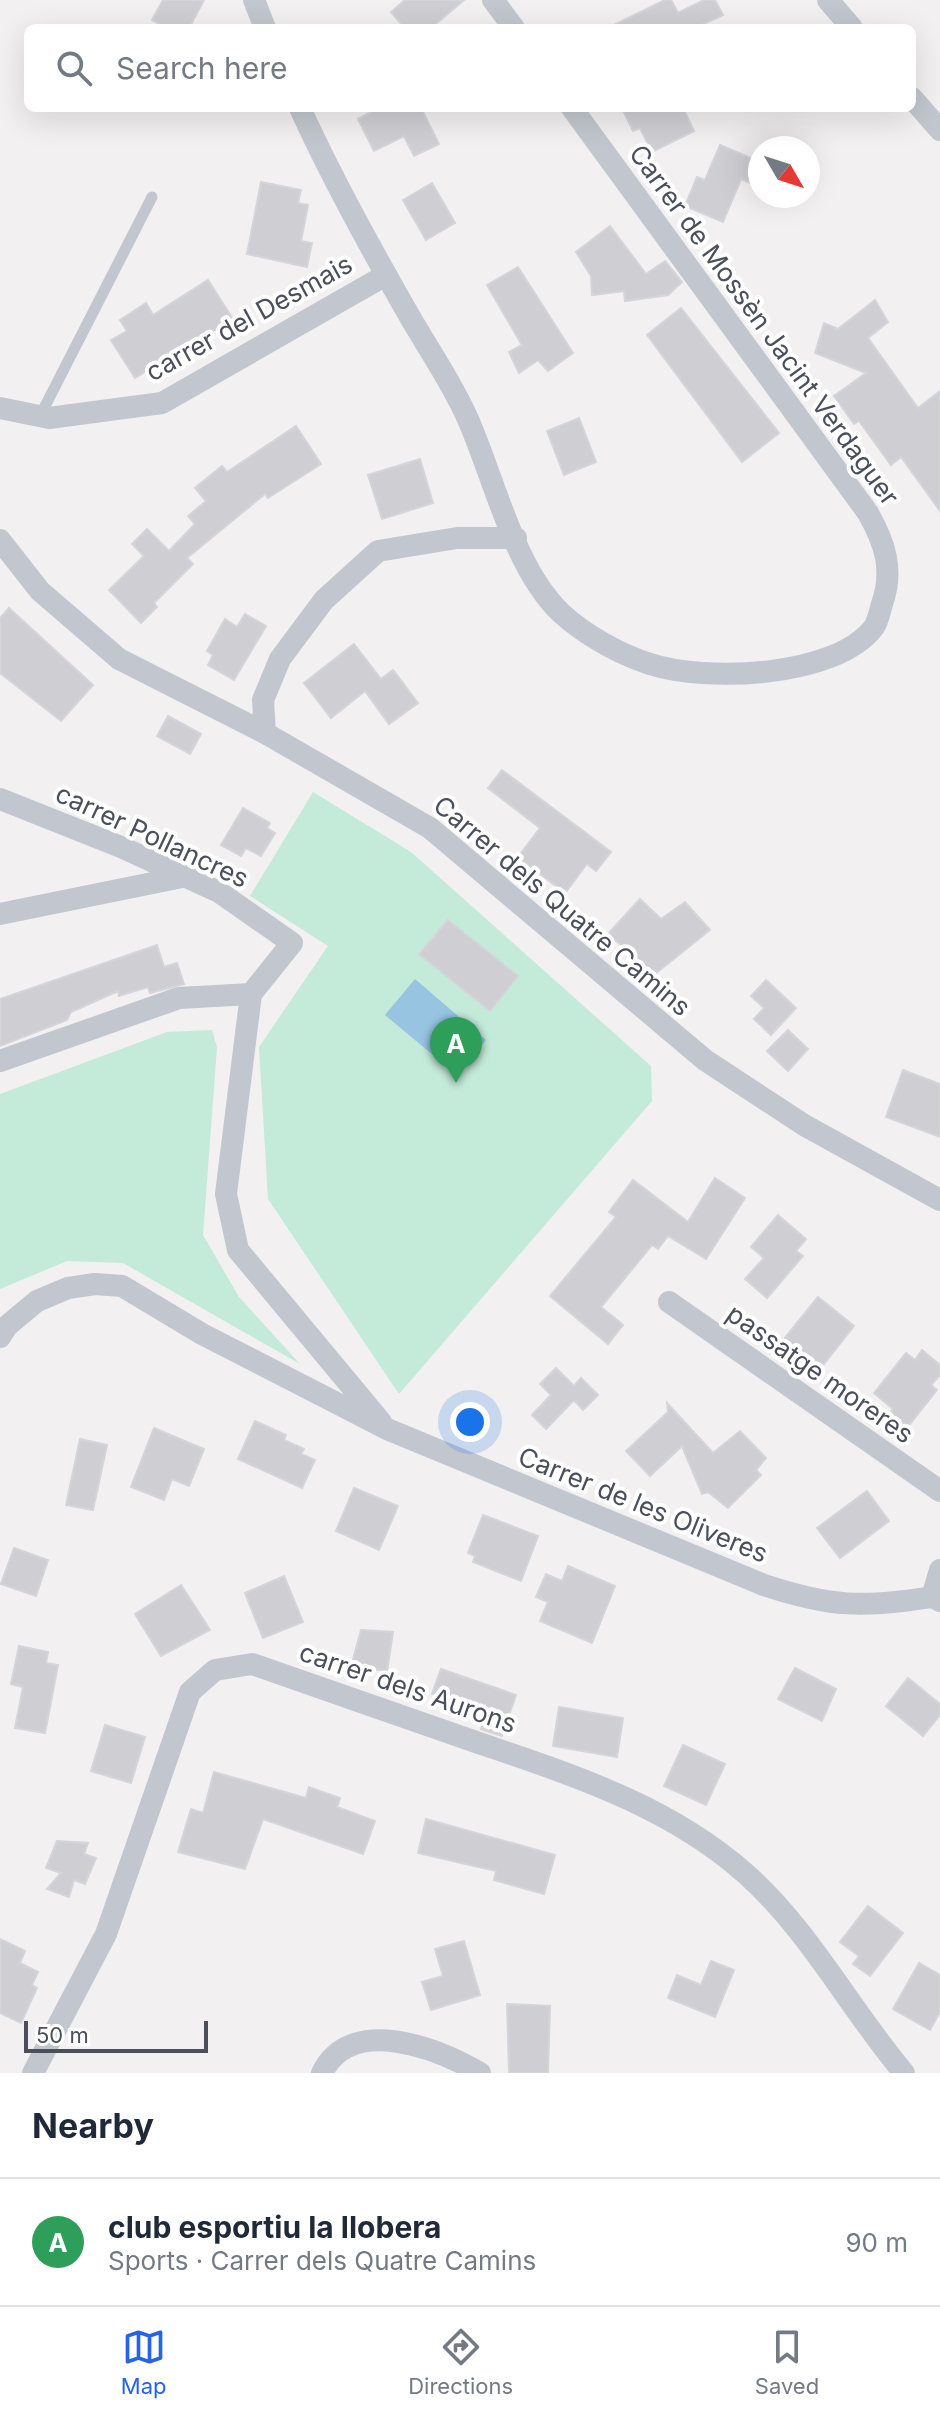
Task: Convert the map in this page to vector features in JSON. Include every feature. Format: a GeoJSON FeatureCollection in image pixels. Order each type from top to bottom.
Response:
{"type":"FeatureCollection","features":[{"type":"Feature","properties":{"kind":"street"},"geometry":{"type":"LineString","coordinates":[[254,0],[263,24]]}},
{"type":"Feature","properties":{"kind":"street"},"geometry":{"type":"LineString","coordinates":[[493,0],[511,24]]}},
{"type":"Feature","properties":{"kind":"street"},"geometry":{"type":"LineString","coordinates":[[835,2],[849,24]]}},
{"type":"Feature","properties":{"kind":"street"},"geometry":{"type":"LineString","coordinates":[[916,103],[940,130]]}},
{"type":"Feature","properties":{"kind":"street","name":"carrer del Desmais"},"geometry":{"type":"LineString","coordinates":[[0,408],[49,418],[162,403],[386,275],[302,112]]}},
{"type":"Feature","properties":{"kind":"street","name":"Carrer de Mossèn Jacint Verdaguer"},"geometry":{"type":"LineString","coordinates":[[386,275],[466,415],[516,538],[547,596],[561,613],[594,637],[650,664],[705,674],[763,672],[812,662],[845,650],[874,627],[887,592],[889,566],[883,540],[868,513],[575,112]]}},
{"type":"Feature","properties":{"kind":"street"},"geometry":{"type":"LineString","coordinates":[[265,733],[263,700],[280,659],[324,600],[378,551],[457,538],[516,538]]}},
{"type":"Feature","properties":{"kind":"street","name":"Carrer dels Quatre Camins"},"geometry":{"type":"LineString","coordinates":[[0,540],[40,591],[119,659],[265,733],[430,828],[705,1060],[804,1125],[940,1200]]}},
{"type":"Feature","properties":{"kind":"street","name":"carrer Pollancres"},"geometry":{"type":"LineString","coordinates":[[0,799],[59,821],[219,892],[292,943],[251,994]]}},
{"type":"Feature","properties":{"kind":"street"},"geometry":{"type":"LineString","coordinates":[[0,818],[59,821]]}},
{"type":"Feature","properties":{"kind":"street"},"geometry":{"type":"LineString","coordinates":[[0,914],[182,877]]}},
{"type":"Feature","properties":{"kind":"street"},"geometry":{"type":"LineString","coordinates":[[0,1061],[179,998],[251,994],[226,1194],[238,1250],[387,1429]]}},
{"type":"Feature","properties":{"kind":"street","name":"Carrer de les Oliveres"},"geometry":{"type":"LineString","coordinates":[[0,1337],[7,1326],[37,1301],[68,1288],[95,1284],[122,1286],[202,1334],[387,1429],[634,1534],[807,1599],[855,1607],[936,1599]]}},
{"type":"Feature","properties":{"kind":"street","name":"passatge moreres"},"geometry":{"type":"LineString","coordinates":[[669,1302],[940,1491]]}},
{"type":"Feature","properties":{"kind":"street"},"geometry":{"type":"LineString","coordinates":[[936,1599],[940,1570]]}},
{"type":"Feature","properties":{"kind":"street","name":"carrer dels Aurons"},"geometry":{"type":"LineString","coordinates":[[33,2073],[106,1934],[190,1692],[215,1670],[252,1664],[606,1786],[703,1841],[747,1875],[787,1918],[867,2030],[904,2073]]}},
{"type":"Feature","properties":{"kind":"street"},"geometry":{"type":"LineString","coordinates":[[322,2073],[330,2057],[345,2045],[364,2041],[387,2041],[445,2052],[480,2073]]}},
{"type":"Feature","properties":{"kind":"lane"},"geometry":{"type":"LineString","coordinates":[[40,416],[152,197]]}},
{"type":"Feature","properties":{"kind":"green space"},"geometry":{"type":"Polygon","coordinates":[[[313,792],[411,852],[651,1066],[652,1101],[399,1394],[268,1199],[259,1047],[328,946],[250,896],[313,792]]]}},
{"type":"Feature","properties":{"kind":"green space"},"geometry":{"type":"Polygon","coordinates":[[[212,1030],[217,1047],[203,1235],[239,1297],[300,1364],[123,1263],[67,1261],[0,1289],[0,1094],[167,1032],[212,1030]]]}},
{"type":"Feature","properties":{"kind":"water"},"geometry":{"type":"Polygon","coordinates":[[[415,979],[486,1040],[457,1075],[385,1015],[415,979]]]}},
{"type":"Feature","properties":{"kind":"building"},"geometry":{"type":"Polygon","coordinates":[[[163,0],[204,0],[191,24],[160,24],[152,20],[163,0]]]}},
{"type":"Feature","properties":{"kind":"building"},"geometry":{"type":"Polygon","coordinates":[[[405,0],[464,0],[436,24],[402,24],[391,12],[405,0]]]}},
{"type":"Feature","properties":{"kind":"building"},"geometry":{"type":"Polygon","coordinates":[[[665,0],[671,0],[678,13],[704,0],[715,0],[723,15],[704,24],[616,24],[665,0]]]}},
{"type":"Feature","properties":{"kind":"building"},"geometry":{"type":"Polygon","coordinates":[[[371,112],[423,112],[439,144],[414,156],[404,136],[374,151],[358,119],[371,112]]]}},
{"type":"Feature","properties":{"kind":"building"},"geometry":{"type":"Polygon","coordinates":[[[624,112],[685,112],[694,131],[652,152],[640,128],[633,131],[624,112]]]}},
{"type":"Feature","properties":{"kind":"building"},"geometry":{"type":"Polygon","coordinates":[[[720,145],[748,157],[748,182],[741,179],[723,222],[685,206],[697,177],[705,180],[720,145]]]}},
{"type":"Feature","properties":{"kind":"building"},"geometry":{"type":"Polygon","coordinates":[[[261,182],[301,190],[298,203],[308,205],[301,241],[312,243],[307,267],[247,254],[261,182]]]}},
{"type":"Feature","properties":{"kind":"building"},"geometry":{"type":"Polygon","coordinates":[[[432,183],[455,223],[426,240],[403,200],[432,183]]]}},
{"type":"Feature","properties":{"kind":"building"},"geometry":{"type":"Polygon","coordinates":[[[610,226],[646,274],[665,261],[682,282],[668,295],[625,301],[624,291],[592,295],[591,276],[576,252],[610,226]]]}},
{"type":"Feature","properties":{"kind":"building"},"geometry":{"type":"Polygon","coordinates":[[[518,267],[573,353],[548,371],[538,360],[519,373],[509,352],[522,345],[487,285],[518,267]]]}},
{"type":"Feature","properties":{"kind":"building"},"geometry":{"type":"Polygon","coordinates":[[[208,280],[233,319],[135,378],[111,340],[127,331],[120,320],[146,303],[153,315],[208,280]]]}},
{"type":"Feature","properties":{"kind":"building"},"geometry":{"type":"Polygon","coordinates":[[[875,300],[888,322],[868,338],[918,408],[940,391],[940,511],[901,457],[891,465],[859,421],[854,424],[834,396],[866,373],[815,353],[824,323],[838,329],[875,300]]]}},
{"type":"Feature","properties":{"kind":"building"},"geometry":{"type":"Polygon","coordinates":[[[681,308],[779,433],[742,462],[647,335],[681,308]]]}},
{"type":"Feature","properties":{"kind":"building"},"geometry":{"type":"Polygon","coordinates":[[[579,418],[596,462],[564,475],[547,431],[579,418]]]}},
{"type":"Feature","properties":{"kind":"building"},"geometry":{"type":"Polygon","coordinates":[[[296,426],[321,464],[268,498],[265,494],[187,558],[193,564],[154,603],[157,607],[141,623],[109,590],[144,556],[132,544],[147,529],[169,551],[195,524],[188,516],[206,501],[195,488],[222,466],[227,472],[296,426]]]}},
{"type":"Feature","properties":{"kind":"building"},"geometry":{"type":"Polygon","coordinates":[[[420,459],[433,503],[382,519],[368,475],[420,459]]]}},
{"type":"Feature","properties":{"kind":"building"},"geometry":{"type":"Polygon","coordinates":[[[9,608],[93,685],[61,721],[0,673],[0,618],[9,608]]]}},
{"type":"Feature","properties":{"kind":"building"},"geometry":{"type":"Polygon","coordinates":[[[245,614],[266,626],[234,680],[208,665],[213,655],[207,651],[225,619],[237,627],[245,614]]]}},
{"type":"Feature","properties":{"kind":"building"},"geometry":{"type":"Polygon","coordinates":[[[354,644],[381,679],[393,670],[418,703],[389,724],[365,691],[331,718],[304,683],[354,644]]]}},
{"type":"Feature","properties":{"kind":"building"},"geometry":{"type":"Polygon","coordinates":[[[168,716],[201,734],[190,754],[157,736],[168,716]]]}},
{"type":"Feature","properties":{"kind":"building"},"geometry":{"type":"Polygon","coordinates":[[[502,770],[611,852],[596,871],[587,864],[565,893],[518,857],[540,828],[488,788],[502,770]]]}},
{"type":"Feature","properties":{"kind":"building"},"geometry":{"type":"Polygon","coordinates":[[[243,808],[270,823],[267,828],[275,833],[261,856],[246,848],[241,856],[221,845],[243,808]]]}},
{"type":"Feature","properties":{"kind":"building"},"geometry":{"type":"Polygon","coordinates":[[[640,899],[661,919],[685,902],[710,930],[655,974],[608,934],[640,899]]]}},
{"type":"Feature","properties":{"kind":"building"},"geometry":{"type":"Polygon","coordinates":[[[448,920],[518,976],[490,1011],[419,954],[448,920]]]}},
{"type":"Feature","properties":{"kind":"building"},"geometry":{"type":"Polygon","coordinates":[[[157,945],[164,967],[177,963],[184,984],[150,993],[148,987],[119,996],[118,991],[71,1012],[67,1020],[0,1046],[0,999],[157,945]]]}},
{"type":"Feature","properties":{"kind":"building"},"geometry":{"type":"Polygon","coordinates":[[[766,980],[796,1008],[771,1035],[754,1019],[764,1008],[751,996],[766,980]]]}},
{"type":"Feature","properties":{"kind":"building"},"geometry":{"type":"Polygon","coordinates":[[[788,1030],[808,1049],[788,1071],[767,1051],[788,1030]]]}},
{"type":"Feature","properties":{"kind":"building"},"geometry":{"type":"Polygon","coordinates":[[[903,1070],[940,1084],[940,1137],[886,1117],[903,1070]]]}},
{"type":"Feature","properties":{"kind":"building"},"geometry":{"type":"Polygon","coordinates":[[[715,1178],[745,1198],[706,1259],[668,1236],[658,1249],[652,1245],[601,1307],[623,1325],[608,1344],[550,1296],[616,1217],[609,1212],[633,1180],[688,1222],[715,1178]]]}},
{"type":"Feature","properties":{"kind":"building"},"geometry":{"type":"Polygon","coordinates":[[[778,1215],[806,1239],[796,1251],[803,1256],[767,1298],[745,1279],[764,1258],[751,1247],[778,1215]]]}},
{"type":"Feature","properties":{"kind":"building"},"geometry":{"type":"Polygon","coordinates":[[[818,1297],[854,1326],[820,1369],[783,1340],[818,1297]]]}},
{"type":"Feature","properties":{"kind":"building"},"geometry":{"type":"Polygon","coordinates":[[[922,1350],[940,1365],[940,1375],[931,1385],[937,1390],[906,1429],[888,1415],[893,1409],[874,1393],[906,1353],[915,1360],[922,1350]]]}},
{"type":"Feature","properties":{"kind":"building"},"geometry":{"type":"Polygon","coordinates":[[[556,1368],[574,1386],[581,1378],[598,1395],[583,1410],[574,1400],[546,1429],[532,1415],[551,1395],[540,1384],[556,1368]]]}},
{"type":"Feature","properties":{"kind":"building"},"geometry":{"type":"Polygon","coordinates":[[[667,1403],[713,1453],[740,1431],[766,1458],[756,1470],[761,1475],[728,1508],[708,1492],[702,1494],[682,1446],[650,1476],[626,1451],[668,1412],[667,1403]]]}},
{"type":"Feature","properties":{"kind":"building"},"geometry":{"type":"Polygon","coordinates":[[[255,1421],[286,1435],[284,1440],[304,1449],[301,1454],[315,1460],[302,1488],[238,1459],[255,1421]]]}},
{"type":"Feature","properties":{"kind":"building"},"geometry":{"type":"Polygon","coordinates":[[[154,1428],[204,1449],[189,1486],[172,1479],[164,1500],[131,1487],[154,1428]]]}},
{"type":"Feature","properties":{"kind":"building"},"geometry":{"type":"Polygon","coordinates":[[[80,1439],[107,1445],[93,1510],[66,1505],[80,1439]]]}},
{"type":"Feature","properties":{"kind":"building"},"geometry":{"type":"Polygon","coordinates":[[[354,1488],[398,1506],[379,1550],[336,1531],[354,1488]]]}},
{"type":"Feature","properties":{"kind":"building"},"geometry":{"type":"Polygon","coordinates":[[[867,1491],[889,1521],[840,1558],[817,1528],[867,1491]]]}},
{"type":"Feature","properties":{"kind":"building"},"geometry":{"type":"Polygon","coordinates":[[[483,1515],[538,1536],[521,1581],[473,1562],[475,1556],[468,1553],[483,1515]]]}},
{"type":"Feature","properties":{"kind":"building"},"geometry":{"type":"Polygon","coordinates":[[[14,1548],[48,1560],[36,1596],[1,1584],[14,1548]]]}},
{"type":"Feature","properties":{"kind":"building"},"geometry":{"type":"Polygon","coordinates":[[[568,1566],[615,1586],[592,1643],[540,1621],[548,1602],[536,1597],[546,1574],[562,1581],[568,1566]]]}},
{"type":"Feature","properties":{"kind":"building"},"geometry":{"type":"Polygon","coordinates":[[[284,1576],[303,1622],[263,1638],[245,1593],[284,1576]]]}},
{"type":"Feature","properties":{"kind":"building"},"geometry":{"type":"Polygon","coordinates":[[[181,1585],[210,1630],[161,1656],[135,1614],[181,1585]]]}},
{"type":"Feature","properties":{"kind":"building"},"geometry":{"type":"Polygon","coordinates":[[[361,1630],[393,1632],[387,1672],[352,1663],[361,1630]]]}},
{"type":"Feature","properties":{"kind":"building"},"geometry":{"type":"Polygon","coordinates":[[[19,1646],[48,1652],[46,1663],[58,1665],[45,1733],[15,1728],[23,1687],[11,1684],[19,1646]]]}},
{"type":"Feature","properties":{"kind":"building"},"geometry":{"type":"Polygon","coordinates":[[[795,1668],[836,1689],[822,1721],[778,1699],[795,1668]]]}},
{"type":"Feature","properties":{"kind":"building"},"geometry":{"type":"Polygon","coordinates":[[[441,1669],[516,1695],[502,1736],[481,1729],[486,1713],[432,1694],[441,1669]]]}},
{"type":"Feature","properties":{"kind":"building"},"geometry":{"type":"Polygon","coordinates":[[[908,1678],[940,1704],[940,1715],[923,1736],[886,1706],[908,1678]]]}},
{"type":"Feature","properties":{"kind":"building"},"geometry":{"type":"Polygon","coordinates":[[[559,1707],[623,1718],[617,1757],[553,1746],[559,1707]]]}},
{"type":"Feature","properties":{"kind":"building"},"geometry":{"type":"Polygon","coordinates":[[[105,1725],[145,1737],[131,1783],[91,1771],[105,1725]]]}},
{"type":"Feature","properties":{"kind":"building"},"geometry":{"type":"Polygon","coordinates":[[[683,1745],[725,1764],[706,1805],[664,1786],[683,1745]]]}},
{"type":"Feature","properties":{"kind":"building"},"geometry":{"type":"Polygon","coordinates":[[[214,1772],[306,1798],[309,1787],[340,1798],[337,1807],[375,1821],[363,1854],[263,1819],[245,1869],[178,1852],[191,1809],[203,1813],[214,1772]]]}},
{"type":"Feature","properties":{"kind":"building"},"geometry":{"type":"Polygon","coordinates":[[[426,1819],[555,1855],[544,1894],[494,1880],[496,1871],[418,1853],[426,1819]]]}},
{"type":"Feature","properties":{"kind":"building"},"geometry":{"type":"Polygon","coordinates":[[[57,1841],[88,1843],[84,1854],[96,1858],[85,1884],[74,1880],[69,1897],[47,1889],[61,1873],[46,1868],[57,1841]]]}},
{"type":"Feature","properties":{"kind":"building"},"geometry":{"type":"Polygon","coordinates":[[[868,1906],[903,1933],[870,1976],[853,1964],[859,1956],[840,1942],[868,1906]]]}},
{"type":"Feature","properties":{"kind":"building"},"geometry":{"type":"Polygon","coordinates":[[[0,1939],[25,1951],[20,1963],[38,1972],[32,1985],[37,1988],[21,2023],[0,2013],[0,1939]]]}},
{"type":"Feature","properties":{"kind":"building"},"geometry":{"type":"Polygon","coordinates":[[[464,1941],[480,1995],[431,2010],[422,1982],[443,1976],[435,1949],[464,1941]]]}},
{"type":"Feature","properties":{"kind":"building"},"geometry":{"type":"Polygon","coordinates":[[[711,1961],[734,1970],[715,2017],[668,1998],[677,1975],[701,1985],[711,1961]]]}},
{"type":"Feature","properties":{"kind":"building"},"geometry":{"type":"Polygon","coordinates":[[[919,1963],[940,1975],[940,2012],[930,2030],[893,2009],[919,1963]]]}},
{"type":"Feature","properties":{"kind":"building"},"geometry":{"type":"Polygon","coordinates":[[[507,2004],[550,2006],[548,2073],[509,2073],[507,2004]]]}},
{"type":"Feature","properties":{"kind":"place","name":"club esportiu la llobera"},"geometry":{"type":"Point","coordinates":[456,1083]}}]}
